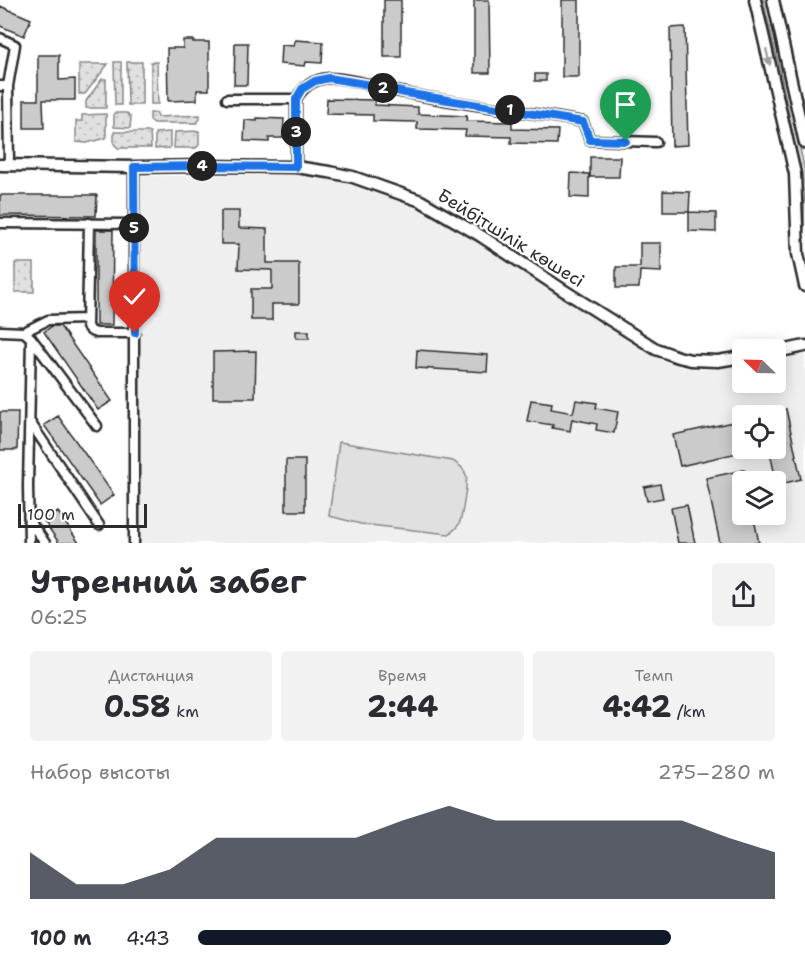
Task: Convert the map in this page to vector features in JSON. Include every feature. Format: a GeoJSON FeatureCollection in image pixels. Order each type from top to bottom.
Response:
{"type":"FeatureCollection","features":[{"type":"Feature","properties":{"kind":"street"},"geometry":{"type":"LineString","coordinates":[[755,0],[795,174],[798,254],[805,286]]}},
{"type":"Feature","properties":{"kind":"street"},"geometry":{"type":"LineString","coordinates":[[774,0],[805,143]]}},
{"type":"Feature","properties":{"kind":"street"},"geometry":{"type":"LineString","coordinates":[[0,38],[15,45],[4,86],[5,165]]}},
{"type":"Feature","properties":{"kind":"street"},"geometry":{"type":"LineString","coordinates":[[296,167],[296,99],[302,89],[308,85],[329,78],[405,93],[583,122],[590,140],[656,142]]}},
{"type":"Feature","properties":{"kind":"street"},"geometry":{"type":"LineString","coordinates":[[228,99],[296,99]]}},
{"type":"Feature","properties":{"kind":"street","name":"Бейбітшілік көшесі"},"geometry":{"type":"LineString","coordinates":[[5,165],[296,167],[353,177],[421,201],[481,236],[640,340],[667,354],[707,361],[732,358]]}},
{"type":"Feature","properties":{"kind":"street"},"geometry":{"type":"LineString","coordinates":[[134,167],[134,543]]}},
{"type":"Feature","properties":{"kind":"street"},"geometry":{"type":"LineString","coordinates":[[0,223],[134,224]]}},
{"type":"Feature","properties":{"kind":"street"},"geometry":{"type":"LineString","coordinates":[[89,223],[87,327],[96,333],[135,333]]}},
{"type":"Feature","properties":{"kind":"street"},"geometry":{"type":"LineString","coordinates":[[798,254],[805,239]]}},
{"type":"Feature","properties":{"kind":"street"},"geometry":{"type":"LineString","coordinates":[[28,335],[48,320],[87,319]]}},
{"type":"Feature","properties":{"kind":"street"},"geometry":{"type":"LineString","coordinates":[[0,331],[28,335],[97,426]]}},
{"type":"Feature","properties":{"kind":"street"},"geometry":{"type":"LineString","coordinates":[[28,335],[29,543]]}},
{"type":"Feature","properties":{"kind":"street"},"geometry":{"type":"LineString","coordinates":[[786,350],[805,346]]}},
{"type":"Feature","properties":{"kind":"street"},"geometry":{"type":"LineString","coordinates":[[29,422],[99,525]]}},
{"type":"Feature","properties":{"kind":"street"},"geometry":{"type":"LineString","coordinates":[[28,520],[45,543]]}},
{"type":"Feature","properties":{"kind":"shaded area"},"geometry":{"type":"Polygon","coordinates":[[[763,0],[767,0],[805,171],[804,229],[802,181],[763,0]]]}},
{"type":"Feature","properties":{"kind":"shaded area"},"geometry":{"type":"Polygon","coordinates":[[[114,62],[121,62],[121,105],[115,105],[114,62]]]}},
{"type":"Feature","properties":{"kind":"shaded area"},"geometry":{"type":"Polygon","coordinates":[[[127,62],[142,62],[142,105],[128,105],[127,62]]]}},
{"type":"Feature","properties":{"kind":"shaded area"},"geometry":{"type":"Polygon","coordinates":[[[151,62],[157,62],[158,104],[151,104],[151,62]]]}},
{"type":"Feature","properties":{"kind":"shaded area"},"geometry":{"type":"Polygon","coordinates":[[[79,64],[108,64],[85,94],[79,94],[79,64]]]}},
{"type":"Feature","properties":{"kind":"shaded area"},"geometry":{"type":"Polygon","coordinates":[[[102,79],[106,79],[106,108],[86,108],[86,101],[102,79]]]}},
{"type":"Feature","properties":{"kind":"shaded area"},"geometry":{"type":"Polygon","coordinates":[[[114,113],[127,113],[131,117],[130,128],[114,127],[114,113]]]}},
{"type":"Feature","properties":{"kind":"shaded area"},"geometry":{"type":"Polygon","coordinates":[[[150,113],[157,113],[157,117],[200,115],[200,119],[197,123],[154,123],[150,120],[150,113]]]}},
{"type":"Feature","properties":{"kind":"shaded area"},"geometry":{"type":"Polygon","coordinates":[[[106,114],[106,138],[87,143],[76,142],[76,121],[82,121],[82,115],[106,114]]]}},
{"type":"Feature","properties":{"kind":"shaded area"},"geometry":{"type":"Polygon","coordinates":[[[199,131],[199,145],[196,148],[174,148],[175,132],[199,131]]]}},
{"type":"Feature","properties":{"kind":"shaded area"},"geometry":{"type":"Polygon","coordinates":[[[114,132],[150,132],[151,148],[118,148],[114,144],[114,132]]]}},
{"type":"Feature","properties":{"kind":"shaded area"},"geometry":{"type":"Polygon","coordinates":[[[170,132],[170,148],[155,149],[155,133],[170,132]]]}},
{"type":"Feature","properties":{"kind":"shaded area"},"geometry":{"type":"Polygon","coordinates":[[[306,174],[389,195],[448,221],[659,359],[681,367],[695,369],[715,369],[732,365],[732,393],[786,393],[786,355],[805,353],[805,543],[140,543],[141,176],[306,174]]]}},
{"type":"Feature","properties":{"kind":"shaded area"},"geometry":{"type":"Polygon","coordinates":[[[15,263],[34,263],[34,292],[15,292],[15,263]]]}},
{"type":"Feature","properties":{"kind":"shaded area"},"geometry":{"type":"Polygon","coordinates":[[[339,442],[453,461],[464,470],[466,475],[463,507],[458,525],[449,534],[361,524],[329,516],[339,442]]]}},
{"type":"Feature","properties":{"kind":"building"},"geometry":{"type":"Polygon","coordinates":[[[384,0],[401,0],[401,57],[384,57],[384,0]]]}},
{"type":"Feature","properties":{"kind":"building"},"geometry":{"type":"Polygon","coordinates":[[[474,0],[489,0],[490,73],[474,73],[474,0]]]}},
{"type":"Feature","properties":{"kind":"building"},"geometry":{"type":"Polygon","coordinates":[[[562,0],[579,0],[579,77],[562,77],[562,0]]]}},
{"type":"Feature","properties":{"kind":"building"},"geometry":{"type":"Polygon","coordinates":[[[0,6],[31,19],[24,36],[0,26],[0,6]]]}},
{"type":"Feature","properties":{"kind":"building"},"geometry":{"type":"Polygon","coordinates":[[[685,27],[688,145],[672,146],[670,28],[685,27]]]}},
{"type":"Feature","properties":{"kind":"building"},"geometry":{"type":"Polygon","coordinates":[[[183,40],[209,42],[209,90],[197,90],[197,100],[168,101],[167,48],[183,48],[183,40]]]}},
{"type":"Feature","properties":{"kind":"building"},"geometry":{"type":"Polygon","coordinates":[[[295,40],[323,42],[322,63],[306,62],[305,66],[280,64],[281,45],[294,46],[295,40]]]}},
{"type":"Feature","properties":{"kind":"building"},"geometry":{"type":"Polygon","coordinates":[[[235,43],[248,43],[247,85],[234,85],[235,43]]]}},
{"type":"Feature","properties":{"kind":"building"},"geometry":{"type":"Polygon","coordinates":[[[38,55],[59,55],[59,80],[75,79],[75,100],[43,100],[44,128],[24,128],[24,100],[38,100],[38,55]]]}},
{"type":"Feature","properties":{"kind":"building"},"geometry":{"type":"Polygon","coordinates":[[[535,74],[546,74],[546,81],[535,81],[535,74]]]}},
{"type":"Feature","properties":{"kind":"building"},"geometry":{"type":"Polygon","coordinates":[[[327,99],[375,100],[375,105],[418,107],[418,114],[467,116],[466,121],[512,122],[512,129],[558,130],[557,144],[511,143],[511,137],[465,136],[466,130],[417,129],[417,122],[373,121],[373,115],[326,114],[327,99]]]}},
{"type":"Feature","properties":{"kind":"building"},"geometry":{"type":"Polygon","coordinates":[[[257,118],[284,119],[283,138],[269,138],[269,142],[244,141],[245,120],[257,121],[257,118]]]}},
{"type":"Feature","properties":{"kind":"building"},"geometry":{"type":"Polygon","coordinates":[[[590,157],[620,157],[619,177],[590,177],[590,157]]]}},
{"type":"Feature","properties":{"kind":"building"},"geometry":{"type":"Polygon","coordinates":[[[571,173],[589,174],[589,198],[570,197],[571,173]]]}},
{"type":"Feature","properties":{"kind":"building"},"geometry":{"type":"Polygon","coordinates":[[[663,191],[690,192],[689,212],[663,212],[663,191]]]}},
{"type":"Feature","properties":{"kind":"building"},"geometry":{"type":"Polygon","coordinates":[[[0,195],[97,195],[96,216],[0,215],[0,195]]]}},
{"type":"Feature","properties":{"kind":"building"},"geometry":{"type":"Polygon","coordinates":[[[221,211],[239,211],[239,228],[267,229],[267,263],[299,263],[299,304],[272,304],[272,320],[251,320],[251,289],[272,289],[272,270],[238,269],[239,244],[221,244],[221,211]]]}},
{"type":"Feature","properties":{"kind":"building"},"geometry":{"type":"Polygon","coordinates":[[[689,212],[716,213],[716,232],[689,231],[689,212]]]}},
{"type":"Feature","properties":{"kind":"building"},"geometry":{"type":"Polygon","coordinates":[[[96,230],[113,230],[112,325],[96,325],[96,230]]]}},
{"type":"Feature","properties":{"kind":"building"},"geometry":{"type":"Polygon","coordinates":[[[640,243],[661,243],[661,272],[640,271],[639,288],[616,288],[616,267],[640,267],[640,243]]]}},
{"type":"Feature","properties":{"kind":"building"},"geometry":{"type":"Polygon","coordinates":[[[52,326],[60,326],[112,401],[98,410],[44,332],[52,326]]]}},
{"type":"Feature","properties":{"kind":"building"},"geometry":{"type":"Polygon","coordinates":[[[296,331],[309,331],[309,338],[296,338],[296,331]]]}},
{"type":"Feature","properties":{"kind":"building"},"geometry":{"type":"Polygon","coordinates":[[[417,350],[488,355],[487,372],[416,368],[417,350]]]}},
{"type":"Feature","properties":{"kind":"building"},"geometry":{"type":"Polygon","coordinates":[[[256,351],[255,398],[213,398],[213,352],[256,351]]]}},
{"type":"Feature","properties":{"kind":"building"},"geometry":{"type":"Polygon","coordinates":[[[531,400],[552,403],[551,409],[573,413],[576,400],[597,403],[596,408],[618,412],[614,433],[596,430],[597,424],[572,419],[570,431],[552,428],[553,425],[527,421],[531,400]]]}},
{"type":"Feature","properties":{"kind":"building"},"geometry":{"type":"Polygon","coordinates":[[[786,409],[801,479],[786,483],[786,471],[774,471],[771,459],[786,459],[786,409]]]}},
{"type":"Feature","properties":{"kind":"building"},"geometry":{"type":"Polygon","coordinates":[[[0,412],[18,412],[17,450],[0,450],[0,412]]]}},
{"type":"Feature","properties":{"kind":"building"},"geometry":{"type":"Polygon","coordinates":[[[58,416],[114,495],[100,505],[44,425],[58,416]]]}},
{"type":"Feature","properties":{"kind":"building"},"geometry":{"type":"Polygon","coordinates":[[[732,422],[732,454],[680,466],[673,435],[732,422]]]}},
{"type":"Feature","properties":{"kind":"building"},"geometry":{"type":"Polygon","coordinates":[[[286,460],[305,460],[305,511],[286,511],[286,460]]]}},
{"type":"Feature","properties":{"kind":"building"},"geometry":{"type":"Polygon","coordinates":[[[732,473],[732,525],[755,525],[759,543],[720,543],[706,478],[732,473]]]}},
{"type":"Feature","properties":{"kind":"building"},"geometry":{"type":"Polygon","coordinates":[[[660,484],[663,498],[647,501],[644,487],[660,484]]]}},
{"type":"Feature","properties":{"kind":"building"},"geometry":{"type":"Polygon","coordinates":[[[687,505],[695,543],[678,543],[671,508],[687,505]]]}},
{"type":"Feature","properties":{"kind":"building"},"geometry":{"type":"Polygon","coordinates":[[[58,512],[79,543],[59,543],[44,521],[58,512]]]}},
{"type":"Feature","properties":{"kind":"route"},"geometry":{"type":"LineString","coordinates":[[135,333],[134,167],[296,167],[296,99],[302,89],[315,81],[329,78],[351,81],[405,93],[552,116],[583,122],[590,140],[626,141]]}}]}
